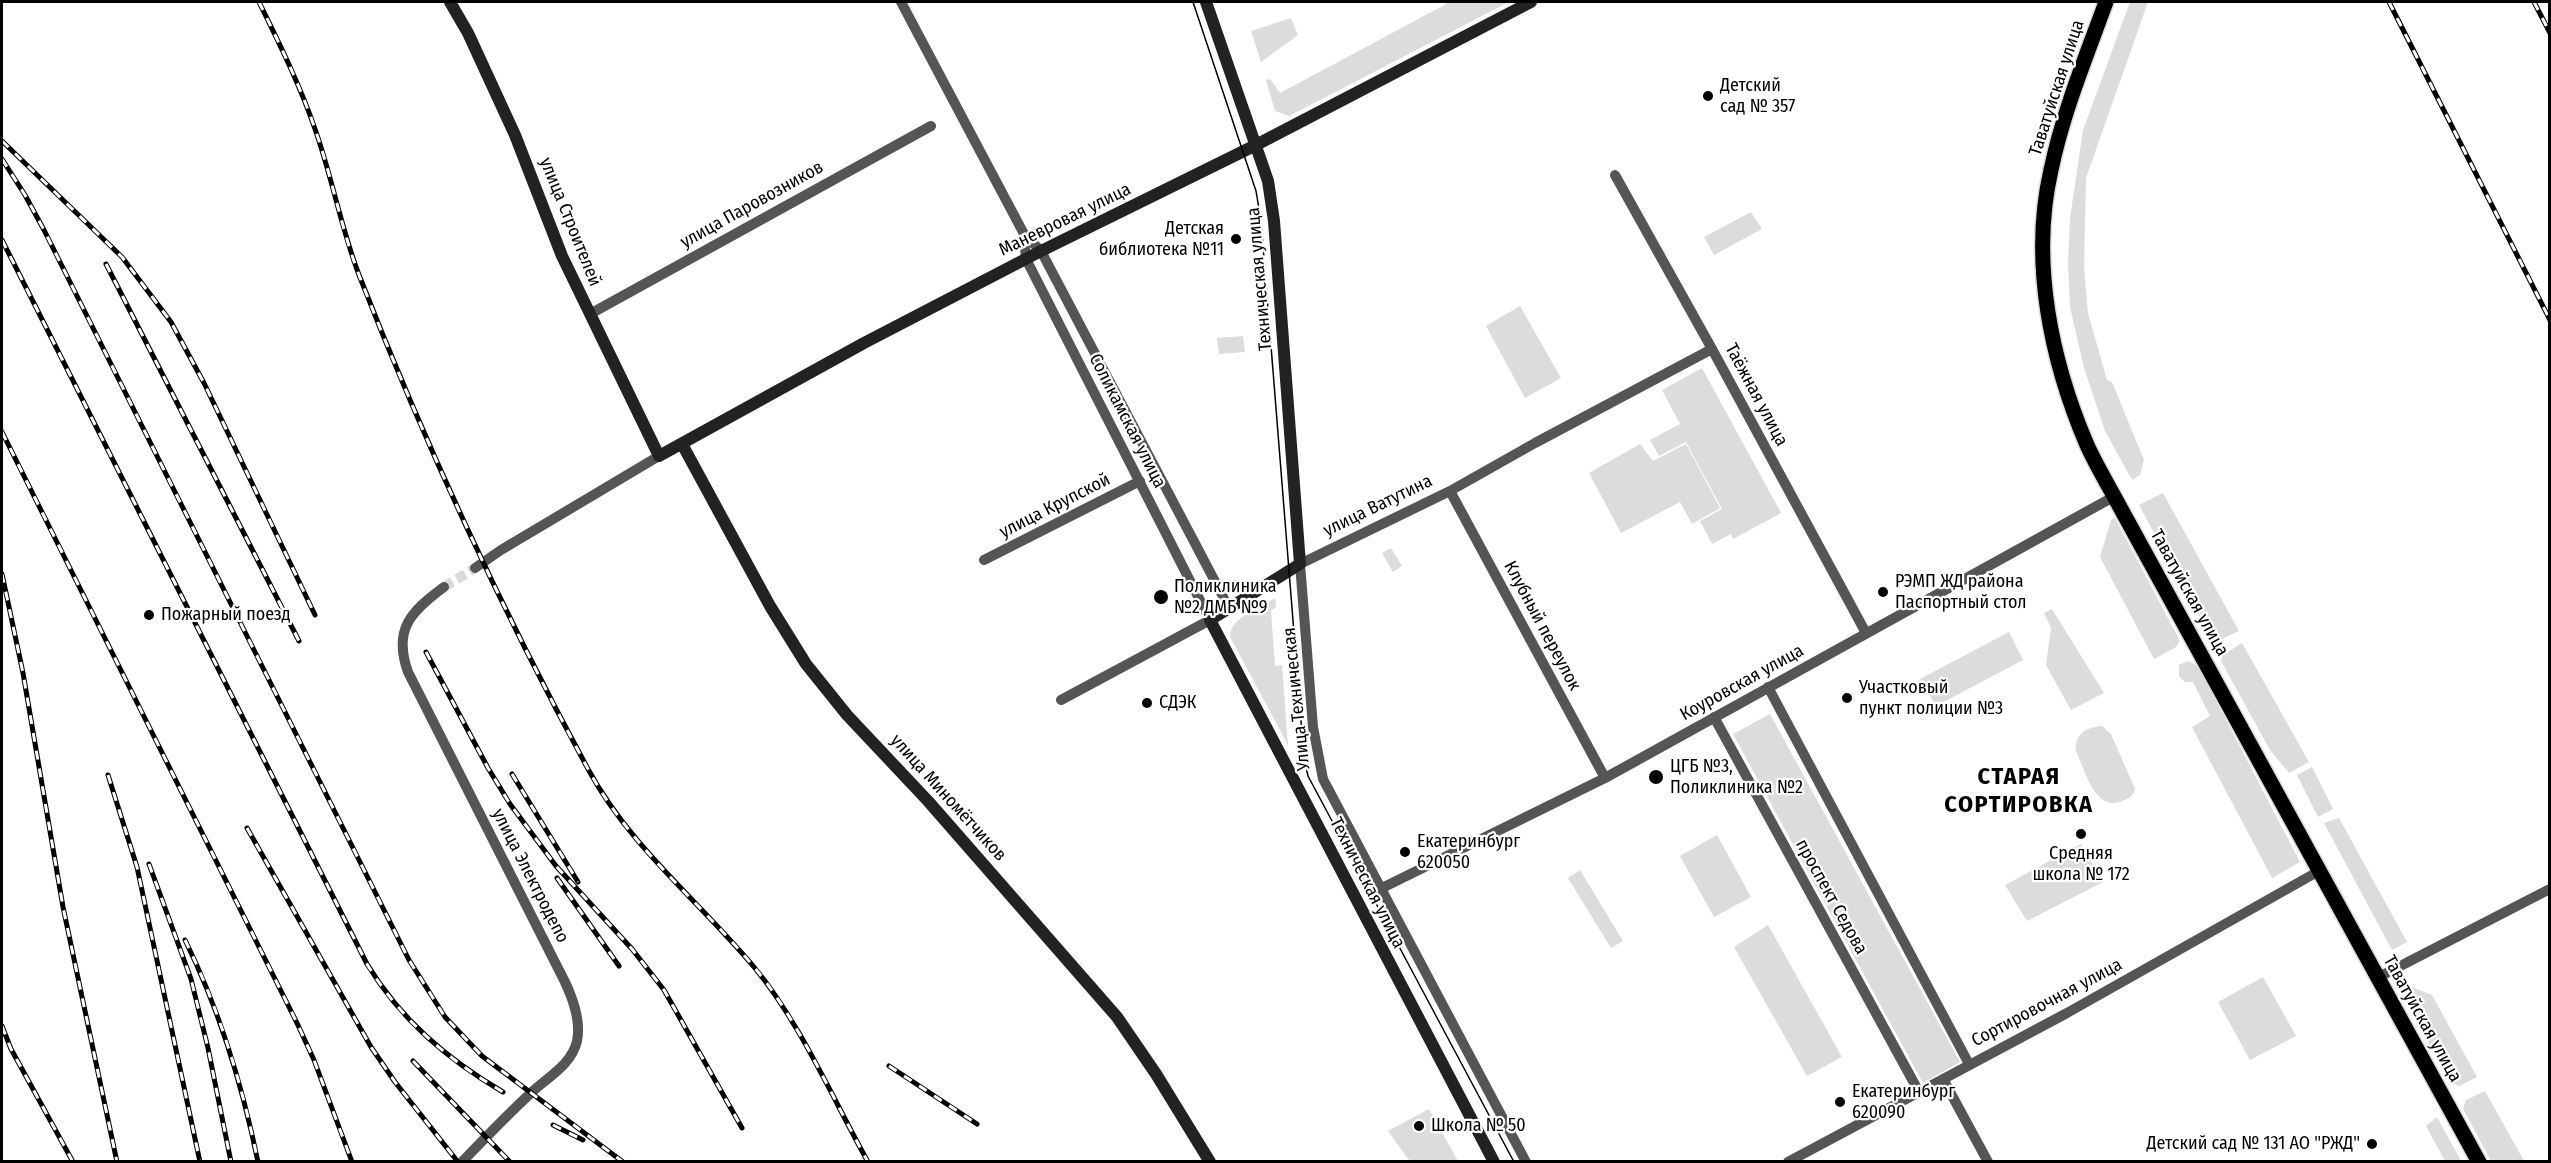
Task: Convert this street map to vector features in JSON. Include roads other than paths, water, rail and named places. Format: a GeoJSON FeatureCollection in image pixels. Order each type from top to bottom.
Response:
{"type":"FeatureCollection","features":[{"type":"Feature","properties":{"kind":"main road","name":"Таватуйская улица"},"geometry":{"type":"LineString","coordinates":[[2106,2],[2060,131],[2050,172],[2044,226],[2044,280],[2052,336],[2069,395],[2088,446],[2479,1161]]}},
{"type":"Feature","properties":{"kind":"street","name":"улица Строителей"},"geometry":{"type":"LineString","coordinates":[[450,2],[468,33],[515,135],[562,256],[659,456]]}},
{"type":"Feature","properties":{"kind":"street","name":"Соликамская улица"},"geometry":{"type":"LineString","coordinates":[[901,2],[1024,234],[1041,251],[1229,608]]}},
{"type":"Feature","properties":{"kind":"street","name":"Техническая улица"},"geometry":{"type":"LineString","coordinates":[[1206,2],[1268,181],[1274,221],[1300,564]]}},
{"type":"Feature","properties":{"kind":"street","name":"Маневровая улица"},"geometry":{"type":"LineString","coordinates":[[475,568],[619,478],[864,343],[1041,251],[1254,146],[1531,2]]}},
{"type":"Feature","properties":{"kind":"street","name":"улица Паровозников"},"geometry":{"type":"LineString","coordinates":[[590,314],[931,126]]}},
{"type":"Feature","properties":{"kind":"street","name":"Таёжная улица"},"geometry":{"type":"LineString","coordinates":[[1614,175],[1712,349],[1866,633]]}},
{"type":"Feature","properties":{"kind":"street","name":"Соликамская улица"},"geometry":{"type":"LineString","coordinates":[[1024,234],[1026,259],[1210,620]]}},
{"type":"Feature","properties":{"kind":"street","name":"улица Ватутина"},"geometry":{"type":"LineString","coordinates":[[1061,700],[1210,620],[1300,564],[1450,491],[1534,443],[1712,349]]}},
{"type":"Feature","properties":{"kind":"street","name":"улица Миномётчиков"},"geometry":{"type":"LineString","coordinates":[[682,444],[770,606],[806,664],[848,715],[928,801],[1117,1017],[1156,1074],[1210,1161]]}},
{"type":"Feature","properties":{"kind":"street","name":"улица Крупской"},"geometry":{"type":"LineString","coordinates":[[984,560],[1140,481]]}},
{"type":"Feature","properties":{"kind":"street","name":"Клубный переулок"},"geometry":{"type":"LineString","coordinates":[[1450,491],[1605,778]]}},
{"type":"Feature","properties":{"kind":"street","name":"Коуровская улица"},"geometry":{"type":"LineString","coordinates":[[1380,889],[1605,778],[2115,496]]}},
{"type":"Feature","properties":{"kind":"street","name":"Улица Техническая"},"geometry":{"type":"LineString","coordinates":[[1300,564],[1317,756],[1323,779],[1526,1161]]}},
{"type":"Feature","properties":{"kind":"street","name":"улица Электродепо"},"geometry":{"type":"LineString","coordinates":[[444,587],[420,607],[406,626],[402,638],[403,658],[565,982],[574,1008],[578,1033],[575,1047],[567,1061],[462,1161]]}},
{"type":"Feature","properties":{"kind":"street","name":"Техническая улица"},"geometry":{"type":"LineString","coordinates":[[1210,620],[1494,1161]]}},
{"type":"Feature","properties":{"kind":"street"},"geometry":{"type":"LineString","coordinates":[[1768,687],[1968,1064]]}},
{"type":"Feature","properties":{"kind":"street","name":"проспект Седова"},"geometry":{"type":"LineString","coordinates":[[1714,717],[1919,1092]]}},
{"type":"Feature","properties":{"kind":"street","name":"Сортировочная улица"},"geometry":{"type":"LineString","coordinates":[[1788,1161],[2067,1013],[2319,871]]}},
{"type":"Feature","properties":{"kind":"street"},"geometry":{"type":"LineString","coordinates":[[2377,978],[2550,889]]}},
{"type":"Feature","properties":{"kind":"street"},"geometry":{"type":"LineString","coordinates":[[1943,1079],[1988,1161]]}},
{"type":"Feature","properties":{"kind":"tunnel"},"geometry":{"type":"LineString","coordinates":[[444,587],[475,568]]}},
{"type":"Feature","properties":{"kind":"tram line"},"geometry":{"type":"LineString","coordinates":[[1193,2],[1256,191],[1261,221],[1304,758],[1308,776],[1514,1162]]}},
{"type":"Feature","properties":{"kind":"railway"},"geometry":{"type":"LineString","coordinates":[[259,2],[289,64],[309,113],[353,257],[384,338],[466,526],[556,709],[588,769],[624,823],[644,848],[733,942],[786,1011],[868,1162]]}},
{"type":"Feature","properties":{"kind":"railway"},"geometry":{"type":"LineString","coordinates":[[2389,2],[2550,320]]}},
{"type":"Feature","properties":{"kind":"railway"},"geometry":{"type":"LineString","coordinates":[[2534,2],[2550,33]]}},
{"type":"Feature","properties":{"kind":"railway"},"geometry":{"type":"LineString","coordinates":[[2,141],[122,257],[171,322],[204,383],[315,615]]}},
{"type":"Feature","properties":{"kind":"railway"},"geometry":{"type":"LineString","coordinates":[[2,159],[44,230],[409,960],[445,1017],[482,1056],[623,1162]]}},
{"type":"Feature","properties":{"kind":"railway"},"geometry":{"type":"LineString","coordinates":[[2,240],[367,964],[395,1003],[427,1037],[463,1066],[503,1092]]}},
{"type":"Feature","properties":{"kind":"railway"},"geometry":{"type":"LineString","coordinates":[[106,264],[299,641]]}},
{"type":"Feature","properties":{"kind":"railway"},"geometry":{"type":"LineString","coordinates":[[2,432],[297,1023],[314,1060],[352,1162]]}},
{"type":"Feature","properties":{"kind":"railway"},"geometry":{"type":"LineString","coordinates":[[2,574],[23,673],[63,907],[117,1162]]}},
{"type":"Feature","properties":{"kind":"railway"},"geometry":{"type":"LineString","coordinates":[[426,652],[488,768],[510,804],[556,866],[632,949],[664,990],[742,1128]]}},
{"type":"Feature","properties":{"kind":"railway"},"geometry":{"type":"LineString","coordinates":[[512,774],[578,882]]}},
{"type":"Feature","properties":{"kind":"railway"},"geometry":{"type":"LineString","coordinates":[[108,775],[137,867],[200,1162]]}},
{"type":"Feature","properties":{"kind":"railway"},"geometry":{"type":"LineString","coordinates":[[247,828],[371,1047],[395,1082],[458,1162]]}},
{"type":"Feature","properties":{"kind":"railway"},"geometry":{"type":"LineString","coordinates":[[149,864],[191,979],[208,1048],[231,1162]]}},
{"type":"Feature","properties":{"kind":"railway"},"geometry":{"type":"LineString","coordinates":[[557,878],[619,966]]}},
{"type":"Feature","properties":{"kind":"railway"},"geometry":{"type":"LineString","coordinates":[[185,940],[198,967],[229,1048],[258,1162]]}},
{"type":"Feature","properties":{"kind":"railway"},"geometry":{"type":"LineString","coordinates":[[2,1026],[11,1049],[73,1162]]}},
{"type":"Feature","properties":{"kind":"railway"},"geometry":{"type":"LineString","coordinates":[[413,1061],[510,1162]]}},
{"type":"Feature","properties":{"kind":"railway"},"geometry":{"type":"LineString","coordinates":[[889,1066],[977,1124]]}},
{"type":"Feature","properties":{"kind":"railway"},"geometry":{"type":"LineString","coordinates":[[553,1125],[583,1140]]}},
{"type":"Feature","properties":{"kind":"place","name":"Детский сад № 357"},"geometry":{"type":"Point","coordinates":[1708,96]}},
{"type":"Feature","properties":{"kind":"place","name":"Детская библиотека №11"},"geometry":{"type":"Point","coordinates":[1236,239]}},
{"type":"Feature","properties":{"kind":"place","name":"РЭМП ЖД района Паспортный стол"},"geometry":{"type":"Point","coordinates":[1883,592]}},
{"type":"Feature","properties":{"kind":"place","name":"Поликлиника №2 ДМБ №9"},"geometry":{"type":"Point","coordinates":[1161,597]}},
{"type":"Feature","properties":{"kind":"place","name":"Пожарный поезд"},"geometry":{"type":"Point","coordinates":[149,615]}},
{"type":"Feature","properties":{"kind":"place","name":"Участковый пункт полиции №3"},"geometry":{"type":"Point","coordinates":[1847,698]}},
{"type":"Feature","properties":{"kind":"place","name":"СДЭК"},"geometry":{"type":"Point","coordinates":[1147,703]}},
{"type":"Feature","properties":{"kind":"place","name":"ЦГБ №3, Поликлиника №2"},"geometry":{"type":"Point","coordinates":[1656,777]}},
{"type":"Feature","properties":{"kind":"place","name":"Средняя школа № 172"},"geometry":{"type":"Point","coordinates":[2081,834]}},
{"type":"Feature","properties":{"kind":"place","name":"Екатеринбург 620050"},"geometry":{"type":"Point","coordinates":[1405,852]}},
{"type":"Feature","properties":{"kind":"place","name":"Екатеринбург 620090"},"geometry":{"type":"Point","coordinates":[1840,1102]}},
{"type":"Feature","properties":{"kind":"place","name":"Школа № 50"},"geometry":{"type":"Point","coordinates":[1419,1126]}},
{"type":"Feature","properties":{"kind":"place","name":"Детский сад № 131 АО \"РЖД\""},"geometry":{"type":"Point","coordinates":[2372,1144]}},
{"type":"Feature","properties":{"kind":"district","name":"СТАРАЯ СОРТИРОВКА"},"geometry":{"type":"Point","coordinates":[2019,791]}}]}
